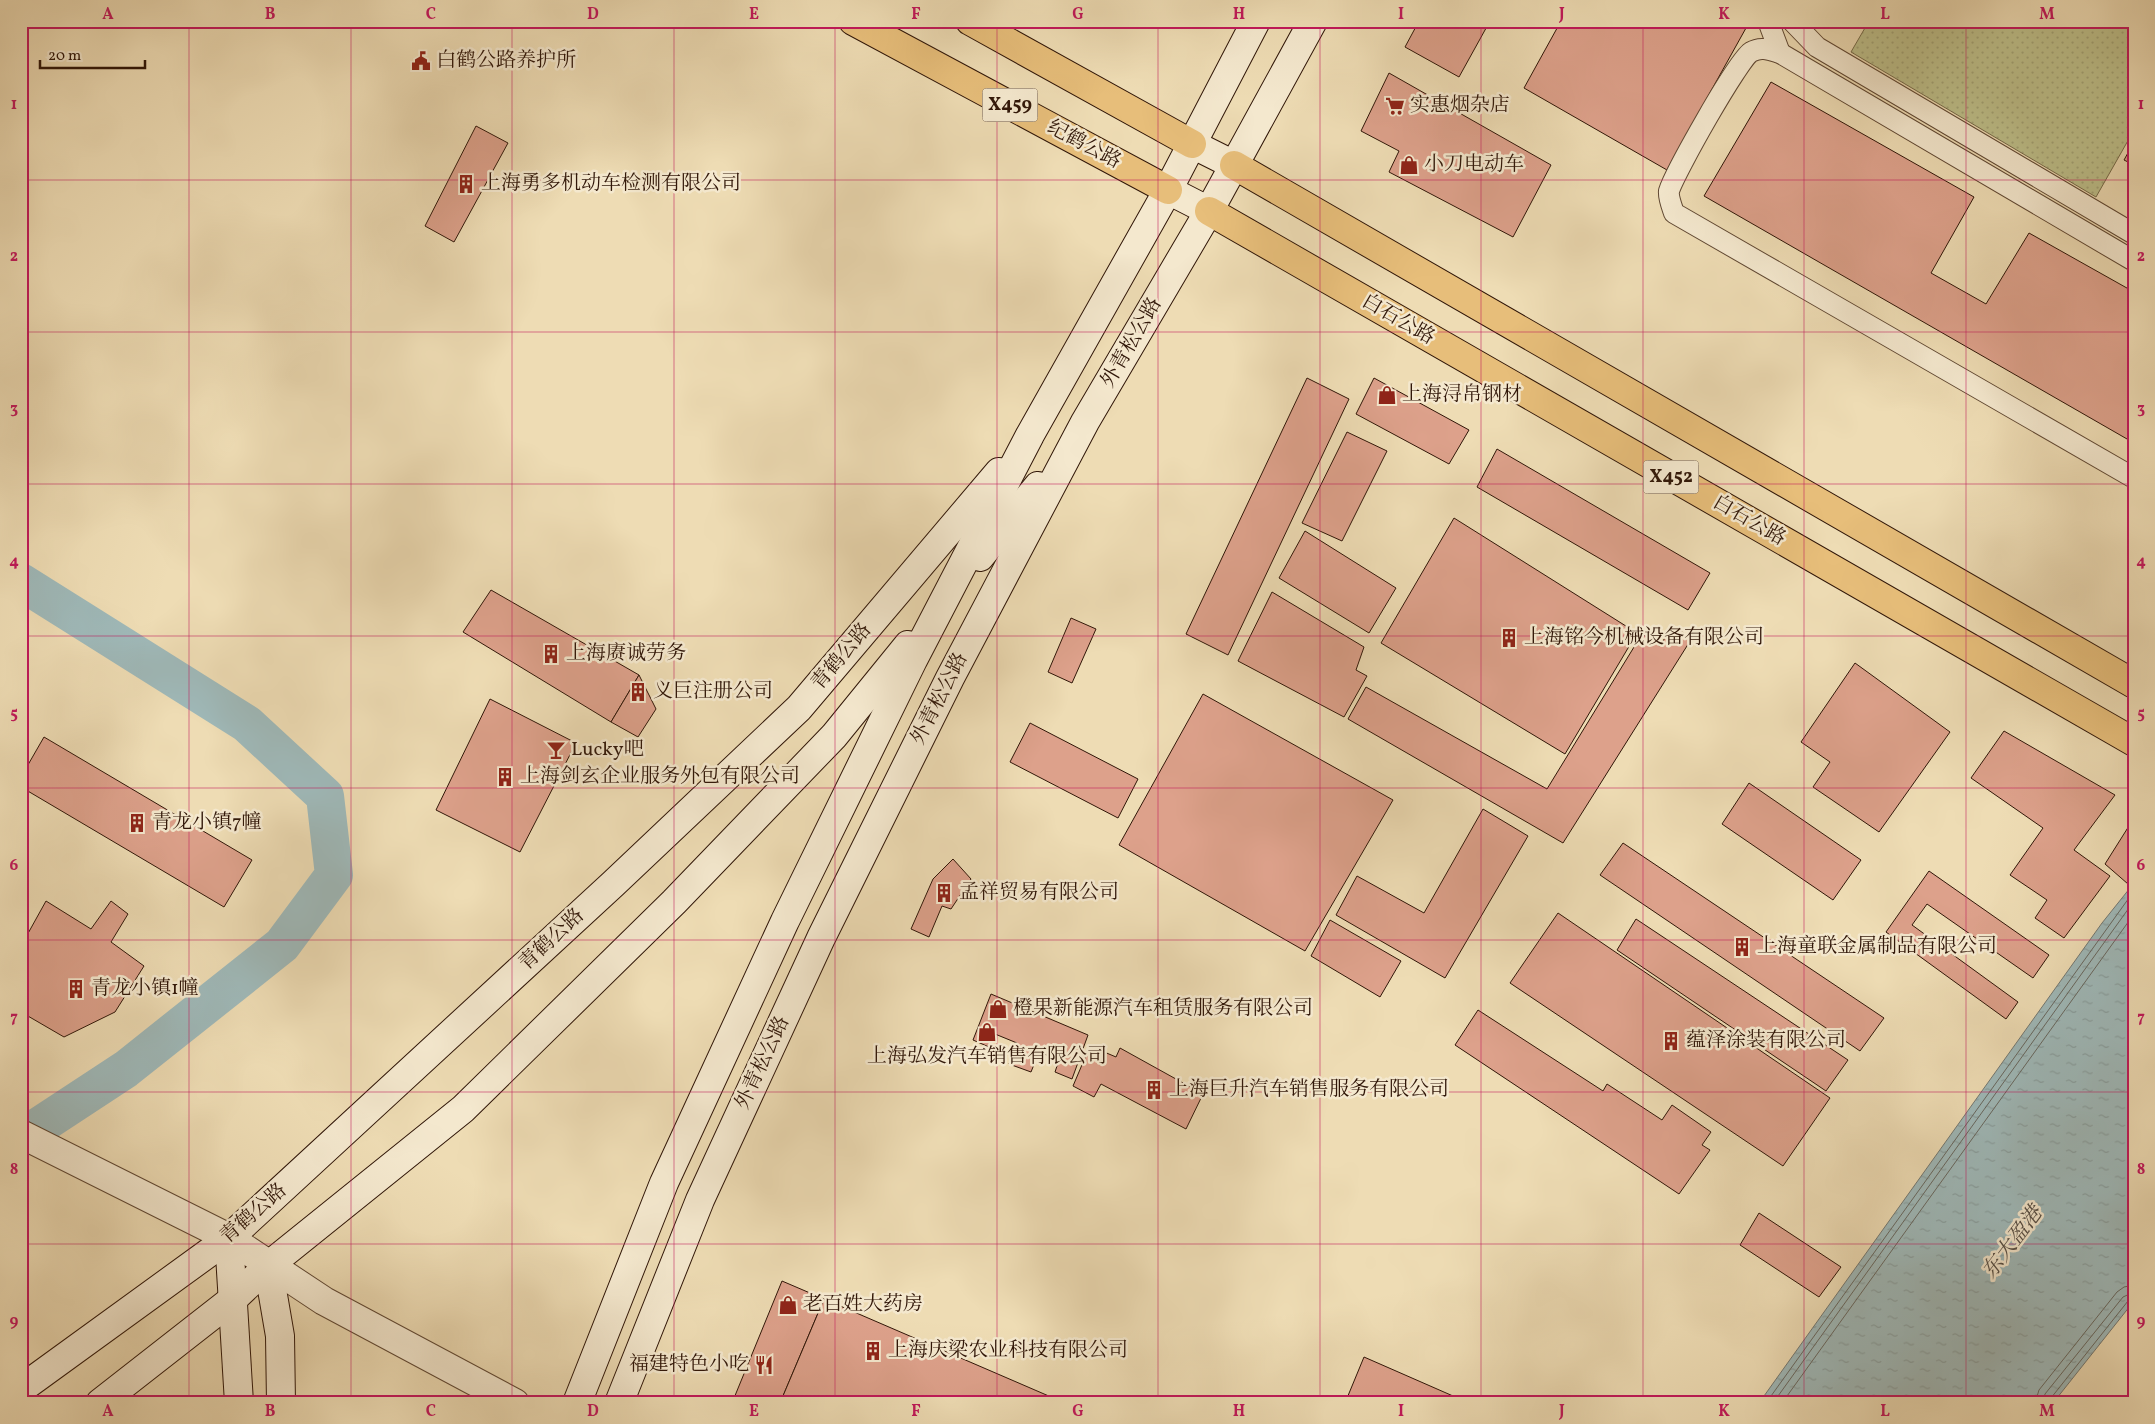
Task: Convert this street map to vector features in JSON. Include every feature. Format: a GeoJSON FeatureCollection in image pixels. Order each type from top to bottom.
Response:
{"type":"FeatureCollection","features":[{"type":"Feature","properties":{"kind":"main road","name":"纪鹤公路"},"geometry":{"type":"LineString","coordinates":[[853,21],[1209,211]]}},
{"type":"Feature","properties":{"kind":"main road","name":"X459"},"geometry":{"type":"LineString","coordinates":[[970,21],[1192,144],[1234,165]]}},
{"type":"Feature","properties":{"kind":"main road","name":"外青松公路"},"geometry":{"type":"LineString","coordinates":[[577,1403],[664,1183],[785,921],[943,603],[1030,435],[1168,190],[1256,21]]}},
{"type":"Feature","properties":{"kind":"main road","name":"外青松公路"},"geometry":{"type":"LineString","coordinates":[[619,1403],[700,1200],[821,938],[950,678],[1077,438],[1209,211],[1313,21]]}},
{"type":"Feature","properties":{"kind":"main road","name":"X452"},"geometry":{"type":"LineString","coordinates":[[1234,165],[2134,684]]}},
{"type":"Feature","properties":{"kind":"main road","name":"白石公路"},"geometry":{"type":"LineString","coordinates":[[1209,211],[2134,742]]}},
{"type":"Feature","properties":{"kind":"main road","name":"青鹤公路"},"geometry":{"type":"LineString","coordinates":[[21,1389],[229,1238],[569,924],[799,708],[1030,435]]}},
{"type":"Feature","properties":{"kind":"main road"},"geometry":{"type":"LineString","coordinates":[[100,1403],[233,1299],[268,1266],[463,1109],[674,902],[834,736],[1077,438]]}},
{"type":"Feature","properties":{"kind":"main road"},"geometry":{"type":"LineString","coordinates":[[21,1134],[229,1238],[268,1266],[324,1301],[515,1403]]}},
{"type":"Feature","properties":{"kind":"main road"},"geometry":{"type":"LineString","coordinates":[[229,1238],[240,1403]]}},
{"type":"Feature","properties":{"kind":"main road"},"geometry":{"type":"LineString","coordinates":[[268,1266],[280,1336],[281,1403]]}},
{"type":"Feature","properties":{"kind":"lane"},"geometry":{"type":"LineString","coordinates":[[1768,21],[1780,53]]}},
{"type":"Feature","properties":{"kind":"lane"},"geometry":{"type":"LineString","coordinates":[[1792,21],[1817,47],[2134,234]]}},
{"type":"Feature","properties":{"kind":"lane"},"geometry":{"type":"LineString","coordinates":[[2134,261],[1780,53],[1766,48],[1750,52],[1738,66],[1698,134],[1669,192],[1674,213],[2134,478]]}},
{"type":"Feature","properties":{"kind":"lane"},"geometry":{"type":"LineString","coordinates":[[2049,183],[2076,213],[2134,248]]}},
{"type":"Feature","properties":{"kind":"green space"},"geometry":{"type":"Polygon","coordinates":[[[1869,21],[2134,21],[2134,130],[2096,197],[1851,52],[1869,21]]]}},
{"type":"Feature","properties":{"kind":"water","name":"东大盈港"},"geometry":{"type":"Polygon","coordinates":[[[2134,883],[2134,1301],[2053,1403],[1759,1403],[2102,923],[2134,883]]]}},
{"type":"Feature","properties":{"kind":"building"},"geometry":{"type":"Polygon","coordinates":[[[1419,21],[1490,21],[1459,77],[1405,47],[1419,21]]]}},
{"type":"Feature","properties":{"kind":"building"},"geometry":{"type":"Polygon","coordinates":[[[1561,21],[1735,21],[1746,28],[1667,170],[1524,88],[1561,21]]]}},
{"type":"Feature","properties":{"kind":"building"},"geometry":{"type":"Polygon","coordinates":[[[1389,73],[1551,165],[1513,237],[1389,172],[1399,151],[1361,131],[1389,73]]]}},
{"type":"Feature","properties":{"kind":"building"},"geometry":{"type":"Polygon","coordinates":[[[1771,82],[1974,197],[1931,273],[1986,304],[2029,233],[2134,292],[2134,443],[1704,196],[1771,82]]]}},
{"type":"Feature","properties":{"kind":"building","name":"上海勇多机动车检测有限公司"},"geometry":{"type":"Polygon","coordinates":[[[476,126],[508,143],[454,242],[425,226],[476,126]]]}},
{"type":"Feature","properties":{"kind":"building"},"geometry":{"type":"Polygon","coordinates":[[[2134,142],[2134,165],[2124,160],[2134,142]]]}},
{"type":"Feature","properties":{"kind":"building"},"geometry":{"type":"Polygon","coordinates":[[[1307,378],[1349,399],[1228,655],[1186,634],[1307,378]]]}},
{"type":"Feature","properties":{"kind":"building"},"geometry":{"type":"Polygon","coordinates":[[[1374,378],[1469,430],[1449,464],[1356,414],[1374,378]]]}},
{"type":"Feature","properties":{"kind":"building"},"geometry":{"type":"Polygon","coordinates":[[[1347,432],[1387,451],[1342,541],[1302,523],[1347,432]]]}},
{"type":"Feature","properties":{"kind":"building"},"geometry":{"type":"Polygon","coordinates":[[[1497,449],[1710,573],[1688,610],[1477,487],[1497,449]]]}},
{"type":"Feature","properties":{"kind":"building","name":"上海铭今机械设备有限公司"},"geometry":{"type":"Polygon","coordinates":[[[1454,518],[1637,633],[1565,754],[1381,643],[1454,518]]]}},
{"type":"Feature","properties":{"kind":"building"},"geometry":{"type":"Polygon","coordinates":[[[1305,531],[1396,588],[1369,633],[1279,578],[1305,531]]]}},
{"type":"Feature","properties":{"kind":"building","name":"上海赓诚劳务"},"geometry":{"type":"Polygon","coordinates":[[[491,590],[639,675],[611,722],[463,632],[491,590]]]}},
{"type":"Feature","properties":{"kind":"building"},"geometry":{"type":"Polygon","coordinates":[[[1272,592],[1364,647],[1356,670],[1367,676],[1344,717],[1238,661],[1272,592]]]}},
{"type":"Feature","properties":{"kind":"building"},"geometry":{"type":"Polygon","coordinates":[[[1071,618],[1096,629],[1072,683],[1048,672],[1071,618]]]}},
{"type":"Feature","properties":{"kind":"building"},"geometry":{"type":"Polygon","coordinates":[[[1672,626],[1692,638],[1563,843],[1348,719],[1366,687],[1547,789],[1642,634],[1660,646],[1672,626]]]}},
{"type":"Feature","properties":{"kind":"building"},"geometry":{"type":"Polygon","coordinates":[[[1855,663],[1950,732],[1879,832],[1813,787],[1830,762],[1801,742],[1855,663]]]}},
{"type":"Feature","properties":{"kind":"building","name":"义巨注册公司"},"geometry":{"type":"Polygon","coordinates":[[[639,675],[656,709],[638,737],[611,722],[639,675]]]}},
{"type":"Feature","properties":{"kind":"building"},"geometry":{"type":"Polygon","coordinates":[[[1203,694],[1393,800],[1305,951],[1119,845],[1203,694]]]}},
{"type":"Feature","properties":{"kind":"building","name":"上海剑玄企业服务外包有限公司"},"geometry":{"type":"Polygon","coordinates":[[[490,699],[576,743],[520,852],[436,810],[490,699]]]}},
{"type":"Feature","properties":{"kind":"building"},"geometry":{"type":"Polygon","coordinates":[[[1030,723],[1138,779],[1118,818],[1010,762],[1030,723]]]}},
{"type":"Feature","properties":{"kind":"building"},"geometry":{"type":"Polygon","coordinates":[[[2004,731],[2115,795],[2074,850],[2110,876],[2064,938],[2035,918],[2047,900],[2010,875],[2043,828],[1971,778],[2004,731]]]}},
{"type":"Feature","properties":{"kind":"building","name":"青龙小镇7幢"},"geometry":{"type":"Polygon","coordinates":[[[44,737],[252,860],[224,907],[21,787],[21,777],[44,737]]]}},
{"type":"Feature","properties":{"kind":"building"},"geometry":{"type":"Polygon","coordinates":[[[1749,783],[1861,860],[1833,900],[1722,824],[1749,783]]]}},
{"type":"Feature","properties":{"kind":"building"},"geometry":{"type":"Polygon","coordinates":[[[1483,809],[1528,836],[1445,978],[1336,915],[1357,876],[1424,913],[1483,809]]]}},
{"type":"Feature","properties":{"kind":"building"},"geometry":{"type":"Polygon","coordinates":[[[2134,818],[2134,875],[2128,884],[2105,864],[2134,818]]]}},
{"type":"Feature","properties":{"kind":"building","name":"上海童联金属制品有限公司"},"geometry":{"type":"Polygon","coordinates":[[[1623,843],[1884,1018],[1860,1051],[1600,875],[1623,843]]]}},
{"type":"Feature","properties":{"kind":"building","name":"孟祥贸易有限公司"},"geometry":{"type":"Polygon","coordinates":[[[953,859],[971,879],[951,909],[942,906],[929,937],[911,929],[933,879],[953,859]]]}},
{"type":"Feature","properties":{"kind":"building"},"geometry":{"type":"Polygon","coordinates":[[[1929,871],[2049,955],[2033,978],[1927,904],[1912,925],[2018,1002],[2006,1019],[1886,932],[1929,871]]]}},
{"type":"Feature","properties":{"kind":"building","name":"青龙小镇1幢"},"geometry":{"type":"Polygon","coordinates":[[[46,901],[91,929],[111,901],[128,914],[111,942],[144,966],[115,1012],[64,1037],[21,1012],[21,946],[46,901]]]}},
{"type":"Feature","properties":{"kind":"building","name":"蕴泽涂装有限公司"},"geometry":{"type":"Polygon","coordinates":[[[1558,913],[1830,1098],[1783,1166],[1510,983],[1558,913]]]}},
{"type":"Feature","properties":{"kind":"building"},"geometry":{"type":"Polygon","coordinates":[[[1636,919],[1848,1060],[1826,1091],[1617,950],[1636,919]]]}},
{"type":"Feature","properties":{"kind":"building"},"geometry":{"type":"Polygon","coordinates":[[[1330,920],[1401,961],[1380,997],[1311,956],[1330,920]]]}},
{"type":"Feature","properties":{"kind":"building"},"geometry":{"type":"Polygon","coordinates":[[[991,994],[1088,1035],[1072,1079],[1055,1072],[1059,1060],[1039,1052],[1031,1072],[1009,1064],[1017,1043],[995,1034],[989,1047],[973,1040],[991,994]]]}},
{"type":"Feature","properties":{"kind":"building"},"geometry":{"type":"Polygon","coordinates":[[[1478,1010],[1603,1091],[1607,1084],[1662,1120],[1672,1105],[1711,1132],[1702,1145],[1710,1150],[1679,1194],[1455,1045],[1478,1010]]]}},
{"type":"Feature","properties":{"kind":"building","name":"上海巨升汽车销售服务有限公司"},"geometry":{"type":"Polygon","coordinates":[[[1090,1046],[1116,1057],[1120,1048],[1203,1094],[1186,1129],[1101,1084],[1094,1097],[1073,1086],[1090,1046]]]}},
{"type":"Feature","properties":{"kind":"building"},"geometry":{"type":"Polygon","coordinates":[[[1759,1213],[1841,1267],[1819,1297],[1740,1245],[1759,1213]]]}},
{"type":"Feature","properties":{"kind":"building"},"geometry":{"type":"Polygon","coordinates":[[[782,1281],[824,1299],[780,1403],[732,1403],[782,1281]]]}},
{"type":"Feature","properties":{"kind":"building","name":"上海庆梁农业科技有限公司"},"geometry":{"type":"Polygon","coordinates":[[[824,1299],[1065,1403],[780,1403],[824,1299]]]}},
{"type":"Feature","properties":{"kind":"building"},"geometry":{"type":"Polygon","coordinates":[[[1364,1357],[1469,1403],[1345,1403],[1364,1357]]]}},
{"type":"Feature","properties":{"kind":"waterway"},"geometry":{"type":"LineString","coordinates":[[21,582],[247,724],[325,796],[334,875],[282,945],[126,1069],[21,1138]]}},
{"type":"Feature","properties":{"kind":"place","name":"白鹤公路养护所"},"geometry":{"type":"Point","coordinates":[421,61]}},
{"type":"Feature","properties":{"kind":"place","name":"实惠烟杂店"},"geometry":{"type":"Point","coordinates":[1395,106]}},
{"type":"Feature","properties":{"kind":"place","name":"小刀电动车"},"geometry":{"type":"Point","coordinates":[1409,165]}},
{"type":"Feature","properties":{"kind":"place","name":"上海勇多机动车检测有限公司"},"geometry":{"type":"Point","coordinates":[466,184]}},
{"type":"Feature","properties":{"kind":"place","name":"上海浔帛钢材"},"geometry":{"type":"Point","coordinates":[1387,395]}},
{"type":"Feature","properties":{"kind":"place","name":"上海铭今机械设备有限公司"},"geometry":{"type":"Point","coordinates":[1509,638]}},
{"type":"Feature","properties":{"kind":"place","name":"上海赓诚劳务"},"geometry":{"type":"Point","coordinates":[551,654]}},
{"type":"Feature","properties":{"kind":"place","name":"义巨注册公司"},"geometry":{"type":"Point","coordinates":[638,692]}},
{"type":"Feature","properties":{"kind":"place","name":"Lucky吧"},"geometry":{"type":"Point","coordinates":[556,750]}},
{"type":"Feature","properties":{"kind":"place","name":"上海剑玄企业服务外包有限公司"},"geometry":{"type":"Point","coordinates":[505,777]}},
{"type":"Feature","properties":{"kind":"place","name":"青龙小镇7幢"},"geometry":{"type":"Point","coordinates":[137,823]}},
{"type":"Feature","properties":{"kind":"place","name":"孟祥贸易有限公司"},"geometry":{"type":"Point","coordinates":[944,893]}},
{"type":"Feature","properties":{"kind":"place","name":"上海童联金属制品有限公司"},"geometry":{"type":"Point","coordinates":[1742,947]}},
{"type":"Feature","properties":{"kind":"place","name":"青龙小镇1幢"},"geometry":{"type":"Point","coordinates":[76,989]}},
{"type":"Feature","properties":{"kind":"place","name":"橙果新能源汽车租赁服务有限公司"},"geometry":{"type":"Point","coordinates":[998,1009]}},
{"type":"Feature","properties":{"kind":"place","name":"上海弘发汽车销售有限公司"},"geometry":{"type":"Point","coordinates":[987,1032]}},
{"type":"Feature","properties":{"kind":"place","name":"蕴泽涂装有限公司"},"geometry":{"type":"Point","coordinates":[1671,1041]}},
{"type":"Feature","properties":{"kind":"place","name":"上海巨升汽车销售服务有限公司"},"geometry":{"type":"Point","coordinates":[1154,1090]}},
{"type":"Feature","properties":{"kind":"place","name":"老百姓大药房"},"geometry":{"type":"Point","coordinates":[788,1305]}},
{"type":"Feature","properties":{"kind":"place","name":"上海庆梁农业科技有限公司"},"geometry":{"type":"Point","coordinates":[873,1351]}},
{"type":"Feature","properties":{"kind":"place","name":"福建特色小吃"},"geometry":{"type":"Point","coordinates":[764,1365]}}]}
